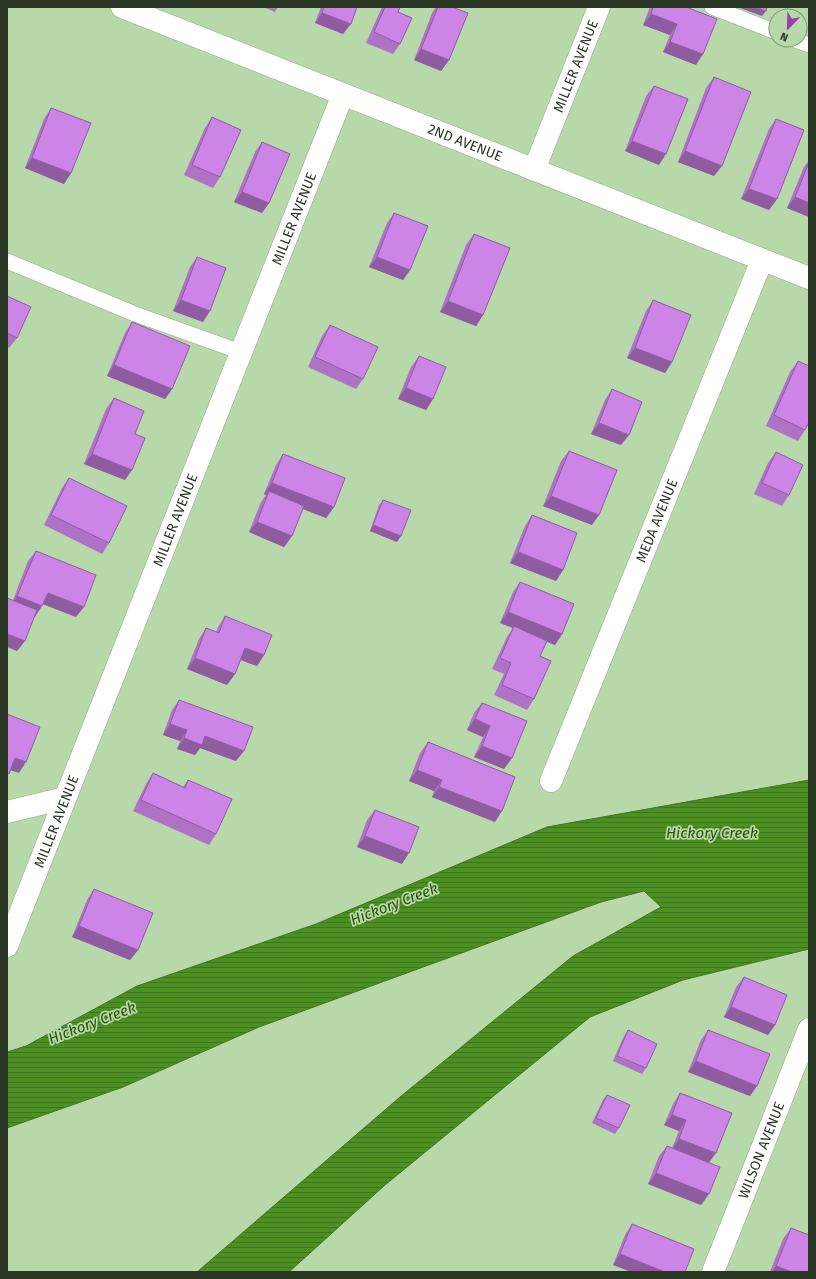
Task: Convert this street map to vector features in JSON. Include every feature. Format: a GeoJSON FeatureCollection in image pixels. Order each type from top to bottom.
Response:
{"type":"FeatureCollection","features":[{"type":"Feature","properties":{"kind":"street","name":"2ND AVENUE"},"geometry":{"type":"LineString","coordinates":[[122,7],[809,278]]}},
{"type":"Feature","properties":{"kind":"street","name":"MILLER AVENUE"},"geometry":{"type":"LineString","coordinates":[[534,170],[599,7]]}},
{"type":"Feature","properties":{"kind":"street","name":"MILLER AVENUE"},"geometry":{"type":"LineString","coordinates":[[7,946],[343,94]]}},
{"type":"Feature","properties":{"kind":"street","name":"MEDA AVENUE"},"geometry":{"type":"LineString","coordinates":[[551,781],[762,260]]}},
{"type":"Feature","properties":{"kind":"street"},"geometry":{"type":"LineString","coordinates":[[7,812],[65,798]]}},
{"type":"Feature","properties":{"kind":"street","name":"WILSON AVENUE"},"geometry":{"type":"LineString","coordinates":[[713,1272],[809,1029]]}},
{"type":"Feature","properties":{"kind":"lane"},"geometry":{"type":"LineString","coordinates":[[712,7],[768,29]]}},
{"type":"Feature","properties":{"kind":"lane"},"geometry":{"type":"LineString","coordinates":[[7,261],[135,314],[241,352]]}},
{"type":"Feature","properties":{"kind":"water","name":"Hickory Creek"},"geometry":{"type":"Polygon","coordinates":[[[809,780],[809,949],[683,980],[590,1017],[385,1185],[289,1272],[197,1272],[400,1097],[573,956],[661,907],[644,891],[601,902],[259,1027],[123,1087],[7,1128],[7,1052],[26,1046],[137,986],[316,924],[547,827],[809,780]]]}},
{"type":"Feature","properties":{"kind":"building"},"geometry":{"type":"Polygon","coordinates":[[[324,7],[357,7],[351,24],[322,13],[324,7]]]}},
{"type":"Feature","properties":{"kind":"building"},"geometry":{"type":"Polygon","coordinates":[[[385,7],[400,7],[398,12],[412,18],[400,44],[374,32],[385,7]]]}},
{"type":"Feature","properties":{"kind":"building"},"geometry":{"type":"Polygon","coordinates":[[[438,7],[452,7],[468,13],[449,60],[421,49],[438,7]]]}},
{"type":"Feature","properties":{"kind":"building"},"geometry":{"type":"Polygon","coordinates":[[[653,7],[686,7],[717,19],[703,54],[670,42],[677,24],[651,14],[653,7]]]}},
{"type":"Feature","properties":{"kind":"building"},"geometry":{"type":"Polygon","coordinates":[[[755,7],[767,7],[766,11],[755,7]]]}},
{"type":"Feature","properties":{"kind":"building"},"geometry":{"type":"Polygon","coordinates":[[[714,77],[751,92],[722,166],[685,151],[714,77]]]}},
{"type":"Feature","properties":{"kind":"building"},"geometry":{"type":"Polygon","coordinates":[[[654,86],[688,99],[666,154],[632,141],[654,86]]]}},
{"type":"Feature","properties":{"kind":"building"},"geometry":{"type":"Polygon","coordinates":[[[51,108],[91,123],[71,173],[32,158],[51,108]]]}},
{"type":"Feature","properties":{"kind":"building"},"geometry":{"type":"Polygon","coordinates":[[[212,117],[241,130],[220,177],[192,165],[212,117]]]}},
{"type":"Feature","properties":{"kind":"building"},"geometry":{"type":"Polygon","coordinates":[[[776,119],[804,130],[777,199],[749,189],[776,119]]]}},
{"type":"Feature","properties":{"kind":"building"},"geometry":{"type":"Polygon","coordinates":[[[262,142],[290,154],[269,203],[242,192],[262,142]]]}},
{"type":"Feature","properties":{"kind":"building"},"geometry":{"type":"Polygon","coordinates":[[[809,162],[809,203],[795,197],[809,162]]]}},
{"type":"Feature","properties":{"kind":"building"},"geometry":{"type":"Polygon","coordinates":[[[394,213],[428,226],[410,270],[377,257],[394,213]]]}},
{"type":"Feature","properties":{"kind":"building"},"geometry":{"type":"Polygon","coordinates":[[[474,234],[510,248],[483,315],[448,301],[474,234]]]}},
{"type":"Feature","properties":{"kind":"building"},"geometry":{"type":"Polygon","coordinates":[[[197,257],[226,268],[210,311],[181,300],[197,257]]]}},
{"type":"Feature","properties":{"kind":"building"},"geometry":{"type":"Polygon","coordinates":[[[7,296],[31,307],[17,338],[7,333],[7,296]]]}},
{"type":"Feature","properties":{"kind":"building"},"geometry":{"type":"Polygon","coordinates":[[[653,300],[691,315],[672,362],[635,348],[653,300]]]}},
{"type":"Feature","properties":{"kind":"building"},"geometry":{"type":"Polygon","coordinates":[[[132,322],[190,346],[172,389],[114,365],[132,322]]]}},
{"type":"Feature","properties":{"kind":"building"},"geometry":{"type":"Polygon","coordinates":[[[330,325],[378,347],[363,379],[315,357],[330,325]]]}},
{"type":"Feature","properties":{"kind":"building"},"geometry":{"type":"Polygon","coordinates":[[[419,356],[446,367],[433,399],[406,388],[419,356]]]}},
{"type":"Feature","properties":{"kind":"building"},"geometry":{"type":"Polygon","coordinates":[[[798,361],[809,366],[809,422],[805,430],[774,415],[798,361]]]}},
{"type":"Feature","properties":{"kind":"building"},"geometry":{"type":"Polygon","coordinates":[[[612,389],[642,402],[629,435],[599,423],[612,389]]]}},
{"type":"Feature","properties":{"kind":"building"},"geometry":{"type":"Polygon","coordinates":[[[114,398],[144,411],[135,434],[145,438],[132,470],[92,454],[114,398]]]}},
{"type":"Feature","properties":{"kind":"building"},"geometry":{"type":"Polygon","coordinates":[[[569,451],[617,470],[599,515],[551,496],[569,451]]]}},
{"type":"Feature","properties":{"kind":"building"},"geometry":{"type":"Polygon","coordinates":[[[776,452],[803,465],[789,495],[762,483],[776,452]]]}},
{"type":"Feature","properties":{"kind":"building"},"geometry":{"type":"Polygon","coordinates":[[[283,454],[345,478],[334,507],[272,483],[283,454]]]}},
{"type":"Feature","properties":{"kind":"building"},"geometry":{"type":"Polygon","coordinates":[[[69,478],[127,506],[109,543],[51,515],[69,478]]]}},
{"type":"Feature","properties":{"kind":"building"},"geometry":{"type":"Polygon","coordinates":[[[269,491],[304,506],[292,536],[257,522],[269,491]]]}},
{"type":"Feature","properties":{"kind":"building"},"geometry":{"type":"Polygon","coordinates":[[[383,500],[411,510],[401,536],[373,525],[383,500]]]}},
{"type":"Feature","properties":{"kind":"building"},"geometry":{"type":"Polygon","coordinates":[[[532,515],[577,533],[563,570],[518,552],[532,515]]]}},
{"type":"Feature","properties":{"kind":"building"},"geometry":{"type":"Polygon","coordinates":[[[36,551],[96,575],[84,607],[48,593],[42,606],[17,596],[36,551]]]}},
{"type":"Feature","properties":{"kind":"building"},"geometry":{"type":"Polygon","coordinates":[[[520,582],[574,604],[562,634],[508,612],[520,582]]]}},
{"type":"Feature","properties":{"kind":"building"},"geometry":{"type":"Polygon","coordinates":[[[7,598],[37,610],[25,641],[7,634],[7,598]]]}},
{"type":"Feature","properties":{"kind":"building"},"geometry":{"type":"Polygon","coordinates":[[[225,616],[272,635],[264,655],[245,648],[235,674],[195,658],[206,628],[219,633],[225,616]]]}},
{"type":"Feature","properties":{"kind":"building"},"geometry":{"type":"Polygon","coordinates":[[[514,626],[547,641],[540,656],[551,661],[534,699],[502,685],[511,663],[500,658],[514,626]]]}},
{"type":"Feature","properties":{"kind":"building"},"geometry":{"type":"Polygon","coordinates":[[[179,700],[253,727],[244,751],[205,736],[202,745],[184,738],[187,730],[170,724],[179,700]]]}},
{"type":"Feature","properties":{"kind":"building"},"geometry":{"type":"Polygon","coordinates":[[[482,703],[527,721],[512,758],[482,746],[490,726],[475,719],[482,703]]]}},
{"type":"Feature","properties":{"kind":"building"},"geometry":{"type":"Polygon","coordinates":[[[7,714],[40,727],[26,762],[15,758],[9,774],[7,773],[7,714]]]}},
{"type":"Feature","properties":{"kind":"building"},"geometry":{"type":"Polygon","coordinates":[[[428,742],[515,777],[502,811],[439,787],[442,780],[417,770],[428,742]]]}},
{"type":"Feature","properties":{"kind":"building"},"geometry":{"type":"Polygon","coordinates":[[[153,773],[185,788],[188,780],[232,799],[216,834],[141,800],[153,773]]]}},
{"type":"Feature","properties":{"kind":"building"},"geometry":{"type":"Polygon","coordinates":[[[375,810],[419,827],[409,853],[365,836],[375,810]]]}},
{"type":"Feature","properties":{"kind":"building"},"geometry":{"type":"Polygon","coordinates":[[[94,889],[153,913],[138,950],[79,926],[94,889]]]}},
{"type":"Feature","properties":{"kind":"building"},"geometry":{"type":"Polygon","coordinates":[[[744,977],[787,995],[775,1025],[731,1007],[744,977]]]}},
{"type":"Feature","properties":{"kind":"building"},"geometry":{"type":"Polygon","coordinates":[[[628,1030],[657,1044],[646,1068],[617,1056],[628,1030]]]}},
{"type":"Feature","properties":{"kind":"building"},"geometry":{"type":"Polygon","coordinates":[[[708,1030],[770,1054],[757,1086],[696,1061],[708,1030]]]}},
{"type":"Feature","properties":{"kind":"building"},"geometry":{"type":"Polygon","coordinates":[[[680,1093],[732,1113],[716,1153],[679,1139],[686,1120],[672,1115],[680,1093]]]}},
{"type":"Feature","properties":{"kind":"building"},"geometry":{"type":"Polygon","coordinates":[[[607,1095],[630,1105],[619,1128],[596,1118],[607,1095]]]}},
{"type":"Feature","properties":{"kind":"building"},"geometry":{"type":"Polygon","coordinates":[[[667,1146],[720,1167],[709,1194],[656,1173],[667,1146]]]}},
{"type":"Feature","properties":{"kind":"building"},"geometry":{"type":"Polygon","coordinates":[[[632,1224],[694,1249],[685,1272],[665,1272],[620,1254],[632,1224]]]}},
{"type":"Feature","properties":{"kind":"building"},"geometry":{"type":"Polygon","coordinates":[[[791,1228],[809,1235],[809,1272],[792,1272],[776,1266],[791,1228]]]}}]}
